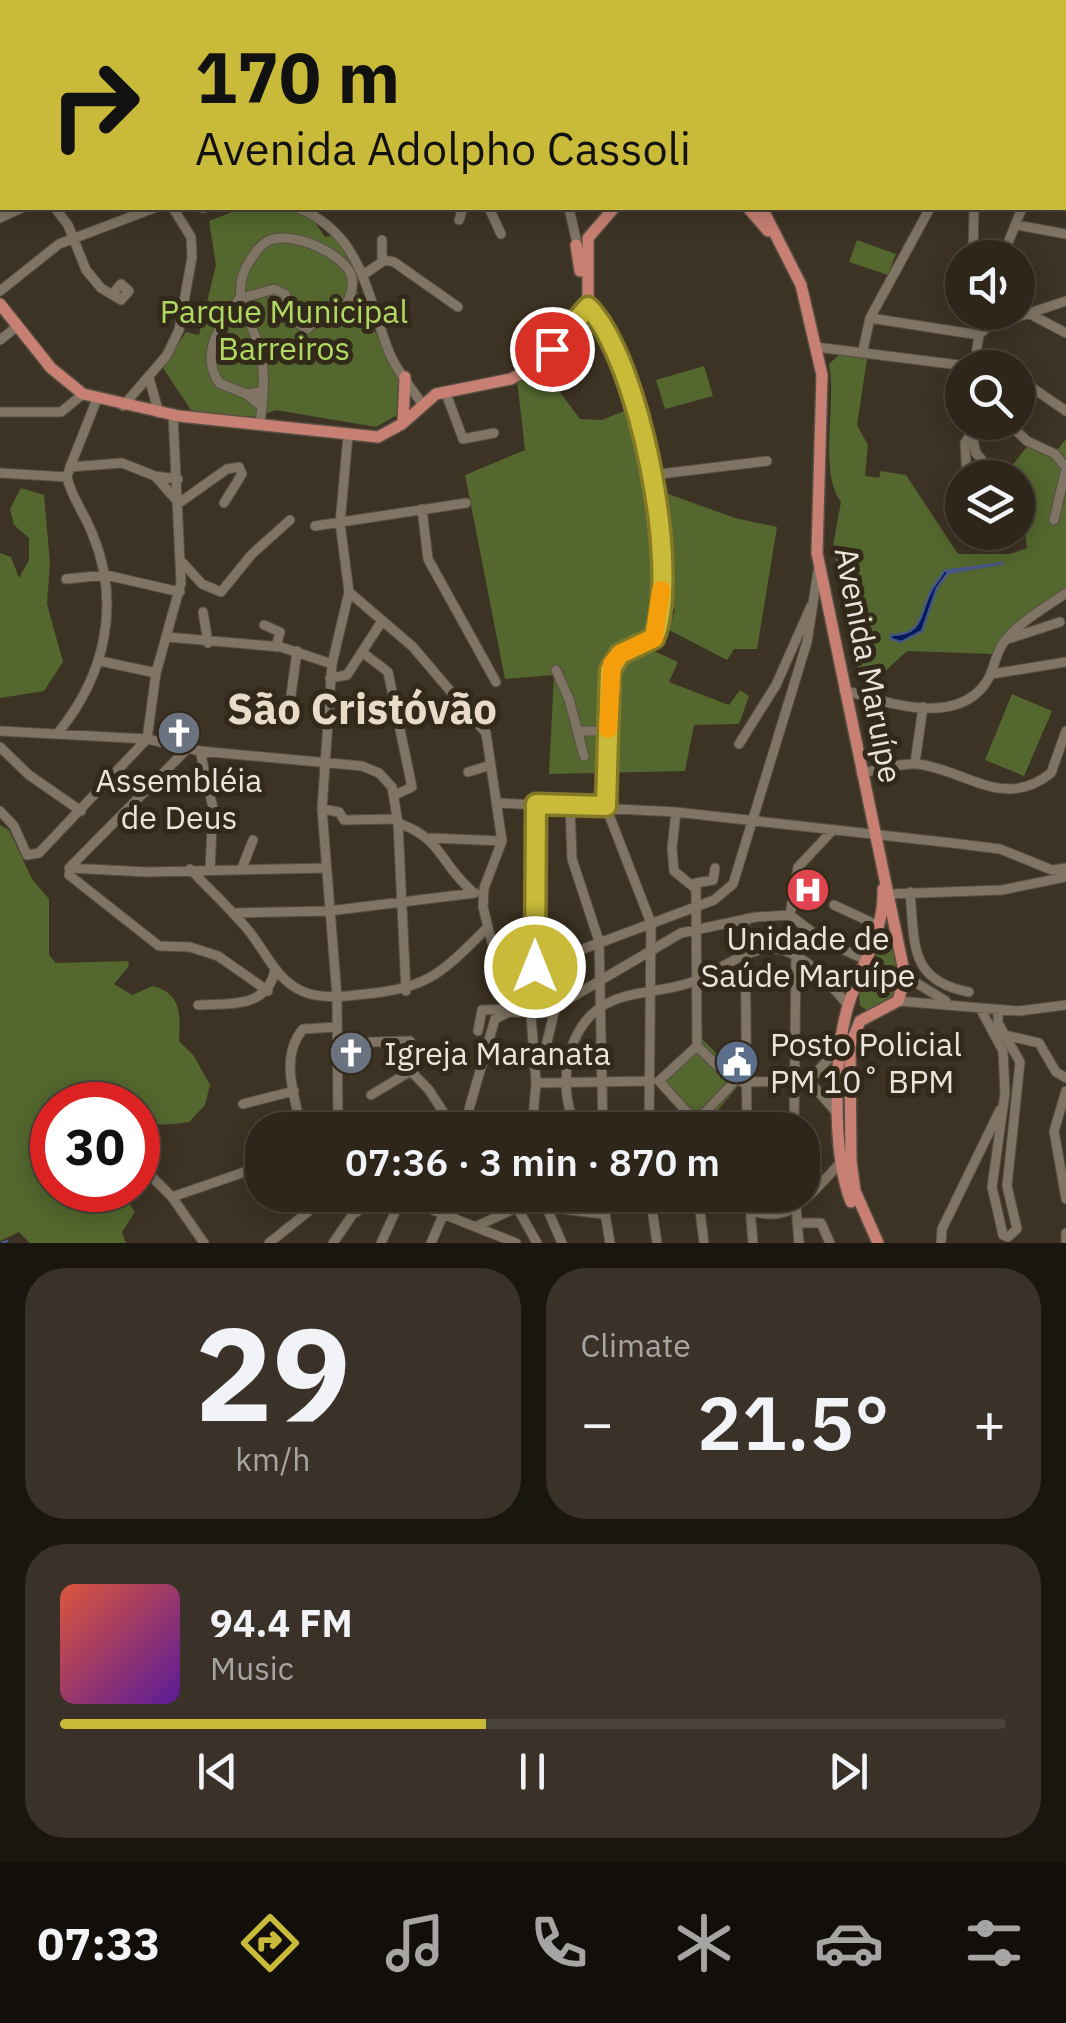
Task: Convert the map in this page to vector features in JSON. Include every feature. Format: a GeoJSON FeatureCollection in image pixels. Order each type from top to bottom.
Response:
{"type":"FeatureCollection","features":[{"type":"Feature","properties":{"kind":"main road"},"geometry":{"type":"LineString","coordinates":[[0,304],[51,368],[83,394],[166,414],[378,437],[445,391],[511,379],[529,369],[568,334],[588,307],[580,250],[612,210]]}},
{"type":"Feature","properties":{"kind":"main road","name":"Avenida Maruípe"},"geometry":{"type":"LineString","coordinates":[[750,210],[785,250]]}},
{"type":"Feature","properties":{"kind":"main road","name":"Avenida Maruípe"},"geometry":{"type":"LineString","coordinates":[[763,210],[801,284],[816,347],[824,397],[816,538],[819,568],[905,976]]}},
{"type":"Feature","properties":{"kind":"main road"},"geometry":{"type":"LineString","coordinates":[[402,424],[405,377]]}},
{"type":"Feature","properties":{"kind":"main road","name":"Avenida Maruípe"},"geometry":{"type":"LineString","coordinates":[[849,1002],[877,932],[884,903],[881,854]]}},
{"type":"Feature","properties":{"kind":"main road"},"geometry":{"type":"LineString","coordinates":[[877,932],[897,938]]}},
{"type":"Feature","properties":{"kind":"main road"},"geometry":{"type":"LineString","coordinates":[[878,1243],[855,1191],[850,1046],[854,1029],[868,1014],[898,1001],[905,976]]}},
{"type":"Feature","properties":{"kind":"main road"},"geometry":{"type":"LineString","coordinates":[[868,1014],[849,1002],[840,1046],[840,1116],[848,1194],[869,1243]]}},
{"type":"Feature","properties":{"kind":"street"},"geometry":{"type":"LineString","coordinates":[[56,210],[94,280],[114,292]]}},
{"type":"Feature","properties":{"kind":"street"},"geometry":{"type":"LineString","coordinates":[[0,291],[46,251],[149,210]]}},
{"type":"Feature","properties":{"kind":"street"},"geometry":{"type":"LineString","coordinates":[[124,406],[149,378],[179,330],[191,270],[191,237],[174,210]]}},
{"type":"Feature","properties":{"kind":"street"},"geometry":{"type":"LineString","coordinates":[[302,210],[332,225],[363,275],[390,355],[422,404]]}},
{"type":"Feature","properties":{"kind":"street"},"geometry":{"type":"LineString","coordinates":[[459,220],[462,210]]}},
{"type":"Feature","properties":{"kind":"street"},"geometry":{"type":"LineString","coordinates":[[490,210],[500,234]]}},
{"type":"Feature","properties":{"kind":"street"},"geometry":{"type":"LineString","coordinates":[[570,210],[580,250]]}},
{"type":"Feature","properties":{"kind":"street"},"geometry":{"type":"LineString","coordinates":[[863,350],[870,318],[929,210]]}},
{"type":"Feature","properties":{"kind":"street"},"geometry":{"type":"LineString","coordinates":[[973,240],[974,210]]}},
{"type":"Feature","properties":{"kind":"street"},"geometry":{"type":"LineString","coordinates":[[1010,240],[1021,210]]}},
{"type":"Feature","properties":{"kind":"street"},"geometry":{"type":"LineString","coordinates":[[572,221],[588,238]]}},
{"type":"Feature","properties":{"kind":"street"},"geometry":{"type":"LineString","coordinates":[[1017,225],[1066,234]]}},
{"type":"Feature","properties":{"kind":"street"},"geometry":{"type":"LineString","coordinates":[[260,422],[262,358],[239,299],[240,279],[251,258],[266,242],[278,238],[309,244],[347,266],[353,280],[346,308]]}},
{"type":"Feature","properties":{"kind":"street"},"geometry":{"type":"LineString","coordinates":[[382,240],[382,262]]}},
{"type":"Feature","properties":{"kind":"street"},"geometry":{"type":"LineString","coordinates":[[363,275],[382,262],[400,264],[458,307]]}},
{"type":"Feature","properties":{"kind":"street"},"geometry":{"type":"LineString","coordinates":[[262,406],[246,394],[219,383],[211,361],[216,334],[239,299],[274,289],[285,294],[294,321],[307,329],[332,306],[372,305]]}},
{"type":"Feature","properties":{"kind":"street"},"geometry":{"type":"LineString","coordinates":[[1035,310],[1066,301]]}},
{"type":"Feature","properties":{"kind":"street"},"geometry":{"type":"LineString","coordinates":[[588,307],[618,358],[652,474],[663,538],[658,630],[650,644],[620,654],[612,664],[606,806],[651,923],[649,993],[654,1081],[651,1112]]}},
{"type":"Feature","properties":{"kind":"street"},"geometry":{"type":"LineString","coordinates":[[1035,317],[1066,334]]}},
{"type":"Feature","properties":{"kind":"street"},"geometry":{"type":"LineString","coordinates":[[870,318],[979,335],[985,330]]}},
{"type":"Feature","properties":{"kind":"street"},"geometry":{"type":"LineString","coordinates":[[0,340],[18,326]]}},
{"type":"Feature","properties":{"kind":"street"},"geometry":{"type":"LineString","coordinates":[[978,350],[979,335]]}},
{"type":"Feature","properties":{"kind":"street"},"geometry":{"type":"LineString","coordinates":[[816,347],[945,362]]}},
{"type":"Feature","properties":{"kind":"street"},"geometry":{"type":"LineString","coordinates":[[0,811],[14,826],[24,852],[38,854],[147,739],[156,673],[180,592],[178,480],[166,414],[152,400],[149,378]]}},
{"type":"Feature","properties":{"kind":"street"},"geometry":{"type":"LineString","coordinates":[[1035,390],[1066,411]]}},
{"type":"Feature","properties":{"kind":"street"},"geometry":{"type":"LineString","coordinates":[[246,394],[263,391]]}},
{"type":"Feature","properties":{"kind":"street"},"geometry":{"type":"LineString","coordinates":[[445,391],[461,437],[471,441],[494,434]]}},
{"type":"Feature","properties":{"kind":"street"},"geometry":{"type":"LineString","coordinates":[[0,412],[60,412],[83,394]]}},
{"type":"Feature","properties":{"kind":"street"},"geometry":{"type":"LineString","coordinates":[[57,734],[82,702],[100,662],[107,616],[106,575],[68,472],[98,399]]}},
{"type":"Feature","properties":{"kind":"street"},"geometry":{"type":"LineString","coordinates":[[338,1112],[337,997],[322,809],[330,678],[349,592],[340,524],[348,436]]}},
{"type":"Feature","properties":{"kind":"street"},"geometry":{"type":"LineString","coordinates":[[1026,440],[1055,454],[1066,468],[1054,520]]}},
{"type":"Feature","properties":{"kind":"street"},"geometry":{"type":"LineString","coordinates":[[652,474],[767,461]]}},
{"type":"Feature","properties":{"kind":"street"},"geometry":{"type":"LineString","coordinates":[[0,472],[68,472],[122,463],[178,480]]}},
{"type":"Feature","properties":{"kind":"street"},"geometry":{"type":"LineString","coordinates":[[179,503],[227,469],[240,467],[242,474],[224,503]]}},
{"type":"Feature","properties":{"kind":"street"},"geometry":{"type":"LineString","coordinates":[[155,476],[179,503]]}},
{"type":"Feature","properties":{"kind":"street"},"geometry":{"type":"LineString","coordinates":[[315,526],[466,503]]}},
{"type":"Feature","properties":{"kind":"street"},"geometry":{"type":"LineString","coordinates":[[422,509],[426,554],[496,682]]}},
{"type":"Feature","properties":{"kind":"street"},"geometry":{"type":"LineString","coordinates":[[180,560],[202,584],[221,592],[252,554],[290,520]]}},
{"type":"Feature","properties":{"kind":"street"},"geometry":{"type":"LineString","coordinates":[[535,967],[697,908],[722,896],[734,884],[807,642],[819,568]]}},
{"type":"Feature","properties":{"kind":"street"},"geometry":{"type":"LineString","coordinates":[[66,579],[106,575],[180,592]]}},
{"type":"Feature","properties":{"kind":"street"},"geometry":{"type":"LineString","coordinates":[[349,592],[413,648],[482,726],[500,803],[502,841],[478,894]]}},
{"type":"Feature","properties":{"kind":"street"},"geometry":{"type":"LineString","coordinates":[[844,690],[896,705],[923,708],[970,699],[992,674],[1006,639],[1066,593]]}},
{"type":"Feature","properties":{"kind":"street"},"geometry":{"type":"LineString","coordinates":[[739,744],[776,684],[815,599]]}},
{"type":"Feature","properties":{"kind":"street"},"geometry":{"type":"LineString","coordinates":[[203,612],[208,642]]}},
{"type":"Feature","properties":{"kind":"street"},"geometry":{"type":"LineString","coordinates":[[330,678],[344,677],[382,621]]}},
{"type":"Feature","properties":{"kind":"street"},"geometry":{"type":"LineString","coordinates":[[1006,639],[1060,622]]}},
{"type":"Feature","properties":{"kind":"street"},"geometry":{"type":"LineString","coordinates":[[264,625],[280,632],[276,647]]}},
{"type":"Feature","properties":{"kind":"street"},"geometry":{"type":"LineString","coordinates":[[166,637],[276,647],[332,664]]}},
{"type":"Feature","properties":{"kind":"street"},"geometry":{"type":"LineString","coordinates":[[291,695],[297,651]]}},
{"type":"Feature","properties":{"kind":"street"},"geometry":{"type":"LineString","coordinates":[[362,652],[388,672],[412,787],[395,795]]}},
{"type":"Feature","properties":{"kind":"street"},"geometry":{"type":"LineString","coordinates":[[100,662],[156,673]]}},
{"type":"Feature","properties":{"kind":"street"},"geometry":{"type":"LineString","coordinates":[[992,674],[1066,662]]}},
{"type":"Feature","properties":{"kind":"street"},"geometry":{"type":"LineString","coordinates":[[556,670],[584,756]]}},
{"type":"Feature","properties":{"kind":"street"},"geometry":{"type":"LineString","coordinates":[[915,763],[923,708]]}},
{"type":"Feature","properties":{"kind":"street"},"geometry":{"type":"LineString","coordinates":[[578,730],[608,731]]}},
{"type":"Feature","properties":{"kind":"street"},"geometry":{"type":"LineString","coordinates":[[861,773],[915,763],[987,789],[1023,789],[1051,773],[1066,730]]}},
{"type":"Feature","properties":{"kind":"street"},"geometry":{"type":"LineString","coordinates":[[0,731],[147,739],[200,751],[323,760],[371,768],[387,779],[395,795],[406,990]]}},
{"type":"Feature","properties":{"kind":"street"},"geometry":{"type":"LineString","coordinates":[[0,747],[29,775],[81,811]]}},
{"type":"Feature","properties":{"kind":"street"},"geometry":{"type":"LineString","coordinates":[[69,870],[188,748]]}},
{"type":"Feature","properties":{"kind":"street"},"geometry":{"type":"LineString","coordinates":[[200,751],[213,808],[210,869]]}},
{"type":"Feature","properties":{"kind":"street"},"geometry":{"type":"LineString","coordinates":[[468,772],[491,765]]}},
{"type":"Feature","properties":{"kind":"street"},"geometry":{"type":"LineString","coordinates":[[500,803],[676,812],[1000,849],[1039,865],[1066,868]]}},
{"type":"Feature","properties":{"kind":"street"},"geometry":{"type":"LineString","coordinates":[[534,1112],[536,804]]}},
{"type":"Feature","properties":{"kind":"street"},"geometry":{"type":"LineString","coordinates":[[570,806],[572,859],[599,941],[603,1112]]}},
{"type":"Feature","properties":{"kind":"street"},"geometry":{"type":"LineString","coordinates":[[322,809],[339,812],[344,820],[398,821],[431,838],[502,841]]}},
{"type":"Feature","properties":{"kind":"street"},"geometry":{"type":"LineString","coordinates":[[676,812],[674,871],[696,889]]}},
{"type":"Feature","properties":{"kind":"street"},"geometry":{"type":"LineString","coordinates":[[790,915],[798,867],[832,831]]}},
{"type":"Feature","properties":{"kind":"street"},"geometry":{"type":"LineString","coordinates":[[431,838],[455,874],[478,894],[508,1010]]}},
{"type":"Feature","properties":{"kind":"street"},"geometry":{"type":"LineString","coordinates":[[242,868],[253,840]]}},
{"type":"Feature","properties":{"kind":"street"},"geometry":{"type":"LineString","coordinates":[[69,870],[326,868]]}},
{"type":"Feature","properties":{"kind":"street"},"geometry":{"type":"LineString","coordinates":[[536,1083],[654,1081],[697,1046],[696,889],[698,882],[714,879],[715,868]]}},
{"type":"Feature","properties":{"kind":"street"},"geometry":{"type":"LineString","coordinates":[[190,869],[233,913],[276,970],[303,992],[337,997],[406,990],[444,968],[486,928]]}},
{"type":"Feature","properties":{"kind":"street"},"geometry":{"type":"LineString","coordinates":[[69,870],[159,946],[208,951],[268,990]]}},
{"type":"Feature","properties":{"kind":"street"},"geometry":{"type":"LineString","coordinates":[[890,894],[1002,890],[1066,876]]}},
{"type":"Feature","properties":{"kind":"street"},"geometry":{"type":"LineString","coordinates":[[910,892],[914,934],[925,971],[935,983],[969,992]]}},
{"type":"Feature","properties":{"kind":"street"},"geometry":{"type":"LineString","coordinates":[[233,913],[330,912],[478,894]]}},
{"type":"Feature","properties":{"kind":"street"},"geometry":{"type":"LineString","coordinates":[[834,905],[877,932]]}},
{"type":"Feature","properties":{"kind":"street"},"geometry":{"type":"LineString","coordinates":[[478,1031],[482,1010],[532,1015],[555,1008],[672,937],[745,919],[790,915],[824,941],[866,960]]}},
{"type":"Feature","properties":{"kind":"street"},"geometry":{"type":"LineString","coordinates":[[744,1112],[740,1082],[745,919]]}},
{"type":"Feature","properties":{"kind":"street"},"geometry":{"type":"LineString","coordinates":[[573,1112],[565,1083],[572,1048],[600,1007],[698,980],[746,955],[770,949],[796,956],[849,1002]]}},
{"type":"Feature","properties":{"kind":"street"},"geometry":{"type":"LineString","coordinates":[[794,1112],[796,956]]}},
{"type":"Feature","properties":{"kind":"street"},"geometry":{"type":"LineString","coordinates":[[198,1006],[249,1002],[268,990],[276,970]]}},
{"type":"Feature","properties":{"kind":"street"},"geometry":{"type":"LineString","coordinates":[[905,976],[949,1002]]}},
{"type":"Feature","properties":{"kind":"street"},"geometry":{"type":"LineString","coordinates":[[898,1001],[949,1002],[998,1010],[1066,1006]]}},
{"type":"Feature","properties":{"kind":"street"},"geometry":{"type":"LineString","coordinates":[[534,1056],[544,1055],[555,1008]]}},
{"type":"Feature","properties":{"kind":"street"},"geometry":{"type":"LineString","coordinates":[[980,1008],[1004,1041],[1020,1062],[1020,1094],[1007,1186],[1017,1229],[1010,1236],[1003,1235],[992,1188],[1004,1098],[1004,1041],[998,1010]]}},
{"type":"Feature","properties":{"kind":"street"},"geometry":{"type":"LineString","coordinates":[[461,1112],[492,1024],[508,1010]]}},
{"type":"Feature","properties":{"kind":"street"},"geometry":{"type":"LineString","coordinates":[[298,1112],[290,1065],[296,1038],[307,1028],[337,1027]]}},
{"type":"Feature","properties":{"kind":"street"},"geometry":{"type":"LineString","coordinates":[[337,1042],[410,1041]]}},
{"type":"Feature","properties":{"kind":"street"},"geometry":{"type":"LineString","coordinates":[[1004,1041],[1038,1042],[1056,1072],[1066,1078]]}},
{"type":"Feature","properties":{"kind":"street"},"geometry":{"type":"LineString","coordinates":[[697,1046],[740,1082],[809,1081],[840,1046]]}},
{"type":"Feature","properties":{"kind":"street"},"geometry":{"type":"LineString","coordinates":[[370,1096],[408,1068],[442,1112]]}},
{"type":"Feature","properties":{"kind":"street"},"geometry":{"type":"LineString","coordinates":[[654,1081],[683,1112]]}},
{"type":"Feature","properties":{"kind":"street"},"geometry":{"type":"LineString","coordinates":[[809,1081],[840,1116]]}},
{"type":"Feature","properties":{"kind":"street"},"geometry":{"type":"LineString","coordinates":[[710,1112],[740,1082]]}},
{"type":"Feature","properties":{"kind":"street"},"geometry":{"type":"LineString","coordinates":[[243,1104],[294,1091]]}},
{"type":"Feature","properties":{"kind":"street"},"geometry":{"type":"LineString","coordinates":[[1066,1091],[1054,1131],[1066,1199]]}},
{"type":"Feature","properties":{"kind":"street"},"geometry":{"type":"LineString","coordinates":[[941,1243],[942,1229],[1004,1098],[1020,1094]]}},
{"type":"Feature","properties":{"kind":"street"},"geometry":{"type":"LineString","coordinates":[[998,1139],[1011,1142]]}},
{"type":"Feature","properties":{"kind":"street"},"geometry":{"type":"LineString","coordinates":[[820,1184],[842,1161]]}},
{"type":"Feature","properties":{"kind":"street"},"geometry":{"type":"LineString","coordinates":[[172,1196],[245,1172]]}},
{"type":"Feature","properties":{"kind":"street"},"geometry":{"type":"LineString","coordinates":[[160,1184],[204,1243]]}},
{"type":"Feature","properties":{"kind":"street"},"geometry":{"type":"LineString","coordinates":[[992,1188],[1007,1186]]}},
{"type":"Feature","properties":{"kind":"street"},"geometry":{"type":"LineString","coordinates":[[269,1243],[306,1212]]}},
{"type":"Feature","properties":{"kind":"street"},"geometry":{"type":"LineString","coordinates":[[333,1243],[356,1212]]}},
{"type":"Feature","properties":{"kind":"street"},"geometry":{"type":"LineString","coordinates":[[381,1243],[393,1212]]}},
{"type":"Feature","properties":{"kind":"street"},"geometry":{"type":"LineString","coordinates":[[443,1212],[516,1243]]}},
{"type":"Feature","properties":{"kind":"street"},"geometry":{"type":"LineString","coordinates":[[479,1225],[505,1212]]}},
{"type":"Feature","properties":{"kind":"street"},"geometry":{"type":"LineString","coordinates":[[518,1212],[536,1243]]}},
{"type":"Feature","properties":{"kind":"street"},"geometry":{"type":"LineString","coordinates":[[548,1212],[562,1243]]}},
{"type":"Feature","properties":{"kind":"street"},"geometry":{"type":"LineString","coordinates":[[586,1212],[602,1214],[610,1243]]}},
{"type":"Feature","properties":{"kind":"street"},"geometry":{"type":"LineString","coordinates":[[652,1212],[657,1243]]}},
{"type":"Feature","properties":{"kind":"street"},"geometry":{"type":"LineString","coordinates":[[700,1212],[704,1243]]}},
{"type":"Feature","properties":{"kind":"street"},"geometry":{"type":"LineString","coordinates":[[747,1212],[765,1217],[790,1212]]}},
{"type":"Feature","properties":{"kind":"street"},"geometry":{"type":"LineString","coordinates":[[795,1212],[799,1243]]}},
{"type":"Feature","properties":{"kind":"street"},"geometry":{"type":"LineString","coordinates":[[431,1243],[448,1214]]}},
{"type":"Feature","properties":{"kind":"street"},"geometry":{"type":"LineString","coordinates":[[750,1214],[753,1243]]}},
{"type":"Feature","properties":{"kind":"street"},"geometry":{"type":"LineString","coordinates":[[797,1223],[821,1224],[830,1243]]}},
{"type":"Feature","properties":{"kind":"street"},"geometry":{"type":"LineString","coordinates":[[1066,1233],[1066,1241]]}},
{"type":"Feature","properties":{"kind":"green space","name":"Parque Municipal Barreiros"},"geometry":{"type":"Polygon","coordinates":[[[237,210],[291,210],[313,219],[325,237],[336,235],[355,268],[355,285],[365,313],[402,382],[397,415],[376,427],[276,410],[256,417],[193,413],[163,368],[186,332],[199,335],[216,265],[209,221],[237,210]]]}},
{"type":"Feature","properties":{"kind":"green space"},"geometry":{"type":"Polygon","coordinates":[[[857,240],[896,254],[888,275],[849,262],[857,240]]]}},
{"type":"Feature","properties":{"kind":"green space"},"geometry":{"type":"Polygon","coordinates":[[[839,355],[867,359],[857,425],[868,445],[865,476],[879,478],[881,471],[906,475],[945,534],[945,550],[955,550],[958,554],[1010,554],[1035,550],[1035,460],[1016,460],[1029,444],[1054,454],[1066,439],[1066,592],[993,654],[907,651],[881,675],[865,676],[858,668],[841,572],[832,551],[841,502],[834,489],[829,456],[829,364],[839,355]]]}},
{"type":"Feature","properties":{"kind":"green space"},"geometry":{"type":"Polygon","coordinates":[[[539,364],[580,419],[602,420],[629,409],[649,487],[735,518],[777,527],[757,649],[734,649],[727,660],[669,630],[675,609],[657,607],[650,639],[652,650],[678,662],[669,682],[729,705],[740,690],[749,696],[739,724],[694,725],[685,771],[549,774],[554,675],[505,679],[465,475],[525,450],[517,380],[539,364]]]}},
{"type":"Feature","properties":{"kind":"green space"},"geometry":{"type":"Polygon","coordinates":[[[704,366],[713,396],[665,409],[656,380],[704,366]]]}},
{"type":"Feature","properties":{"kind":"green space"},"geometry":{"type":"Polygon","coordinates":[[[21,488],[44,495],[50,563],[47,604],[63,662],[44,691],[0,698],[0,553],[11,557],[19,578],[29,560],[29,538],[14,525],[10,509],[21,488]]]}},
{"type":"Feature","properties":{"kind":"green space"},"geometry":{"type":"Polygon","coordinates":[[[1012,694],[1052,711],[1024,776],[985,760],[1012,694]]]}},
{"type":"Feature","properties":{"kind":"green space"},"geometry":{"type":"Polygon","coordinates":[[[0,825],[9,830],[32,879],[49,899],[49,955],[56,963],[128,961],[129,966],[114,984],[132,995],[153,986],[170,995],[178,1008],[179,1041],[194,1056],[210,1085],[205,1105],[189,1122],[160,1124],[160,1082],[30,1082],[30,1212],[135,1212],[122,1232],[126,1243],[30,1243],[19,1232],[0,1241],[0,825]]]}},
{"type":"Feature","properties":{"kind":"green space"},"geometry":{"type":"Polygon","coordinates":[[[882,941],[894,948],[901,982],[898,995],[869,1011],[860,1006],[859,993],[882,941]]]}},
{"type":"Feature","properties":{"kind":"green space"},"geometry":{"type":"Polygon","coordinates":[[[701,1038],[743,1080],[715,1112],[685,1112],[656,1080],[701,1038]]]}},
{"type":"Feature","properties":{"kind":"shaded area"},"geometry":{"type":"Polygon","coordinates":[[[1004,563],[948,573],[937,588],[922,631],[901,642],[891,639],[891,635],[909,631],[919,622],[932,588],[944,571],[1004,563]]]}},
{"type":"Feature","properties":{"kind":"waterway"},"geometry":{"type":"LineString","coordinates":[[2,1243],[7,1241]]}},
{"type":"Feature","properties":{"kind":"slow traffic"},"geometry":{"type":"LineString","coordinates":[[608,729],[608,680],[612,664],[620,654],[650,644],[654,638],[661,590]]}},
{"type":"Feature","properties":{"kind":"place","name":"Assembléia de Deus"},"geometry":{"type":"Point","coordinates":[179,733]}},
{"type":"Feature","properties":{"kind":"place","name":"Unidade de Saúde Maruípe"},"geometry":{"type":"Point","coordinates":[808,890]}},
{"type":"Feature","properties":{"kind":"place","name":"Igreja Maranata"},"geometry":{"type":"Point","coordinates":[351,1053]}},
{"type":"Feature","properties":{"kind":"place","name":"Posto Policial PM 10˚ BPM"},"geometry":{"type":"Point","coordinates":[737,1062]}},
{"type":"Feature","properties":{"kind":"district","name":"São Cristóvão"},"geometry":{"type":"Point","coordinates":[362,708]}},
{"type":"Feature","properties":{"kind":"route"},"geometry":{"type":"LineString","coordinates":[[535,967],[536,804],[606,806],[610,670],[620,654],[650,644],[654,638],[662,580],[663,538],[657,496],[608,335],[588,307],[552,349]]}}]}
